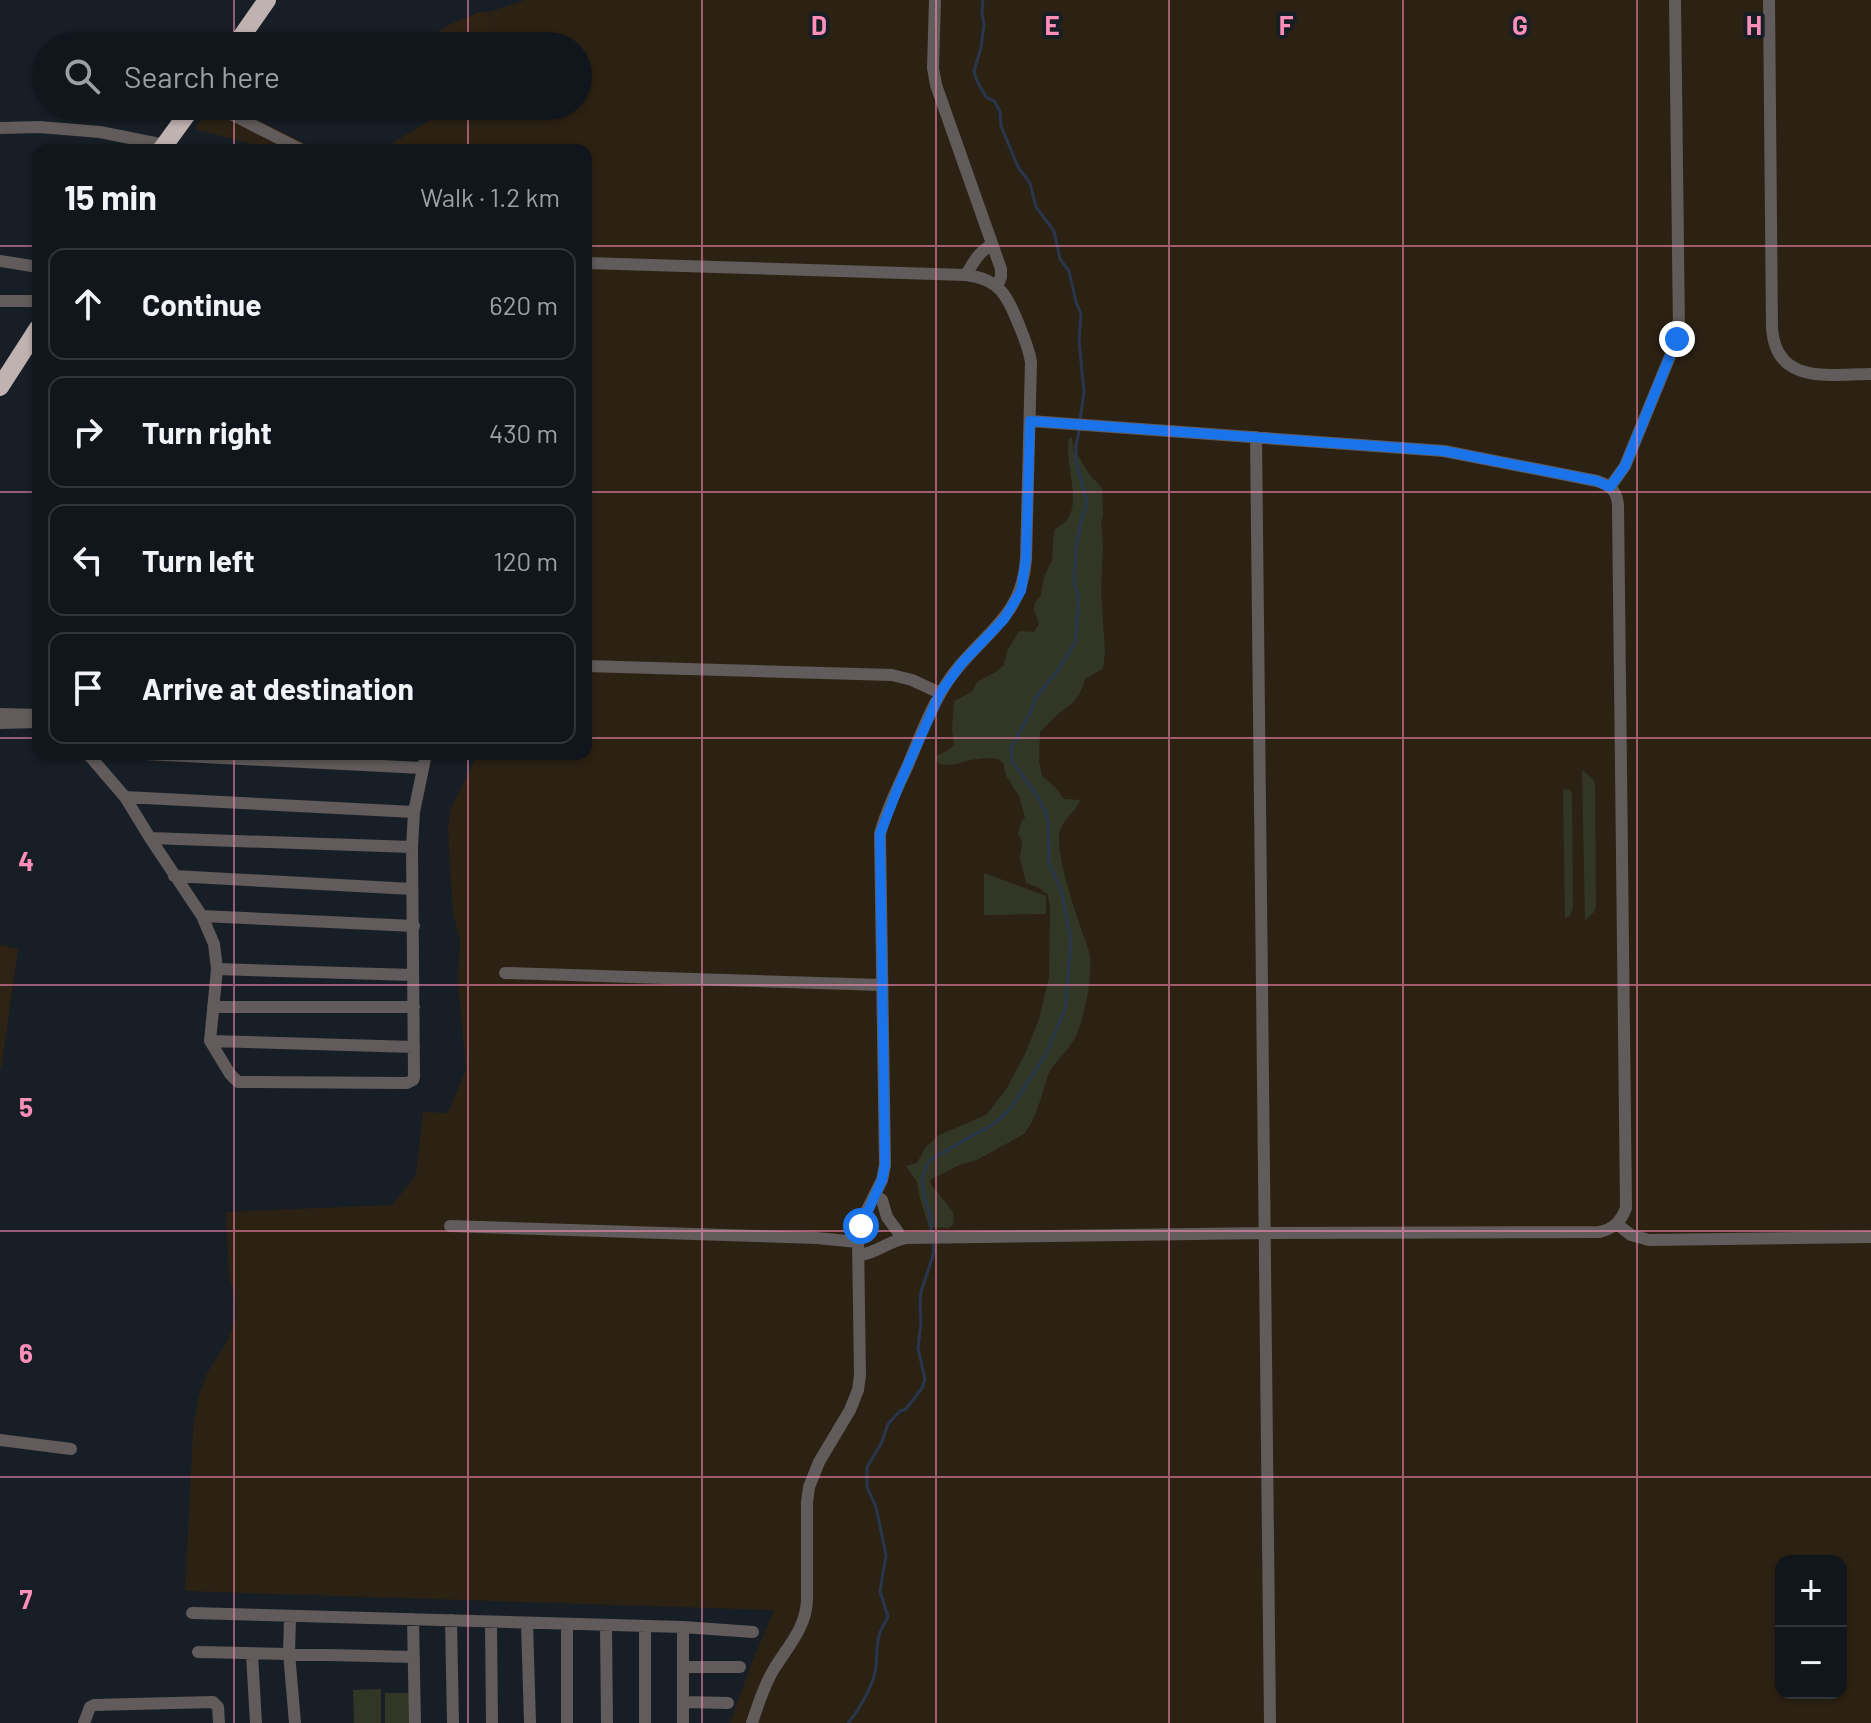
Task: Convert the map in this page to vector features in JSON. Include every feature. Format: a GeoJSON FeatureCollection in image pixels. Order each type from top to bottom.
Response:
{"type":"FeatureCollection","features":[{"type":"Feature","properties":{"kind":"highway"},"geometry":{"type":"LineString","coordinates":[[245,32],[267,0]]}},
{"type":"Feature","properties":{"kind":"highway"},"geometry":{"type":"LineString","coordinates":[[166,144],[183,120]]}},
{"type":"Feature","properties":{"kind":"highway"},"geometry":{"type":"LineString","coordinates":[[0,387],[32,337]]}},
{"type":"Feature","properties":{"kind":"street"},"geometry":{"type":"LineString","coordinates":[[935,0],[934,79],[1002,273],[997,286]]}},
{"type":"Feature","properties":{"kind":"street"},"geometry":{"type":"LineString","coordinates":[[1610,487],[1625,466],[1679,331],[1675,0]]}},
{"type":"Feature","properties":{"kind":"street"},"geometry":{"type":"LineString","coordinates":[[1769,0],[1774,343],[1784,361],[1801,372],[1871,374]]}},
{"type":"Feature","properties":{"kind":"street"},"geometry":{"type":"LineString","coordinates":[[243,120],[290,144]]}},
{"type":"Feature","properties":{"kind":"street"},"geometry":{"type":"LineString","coordinates":[[0,128],[39,127],[100,132],[147,144]]}},
{"type":"Feature","properties":{"kind":"street"},"geometry":{"type":"LineString","coordinates":[[966,275],[977,257],[992,245]]}},
{"type":"Feature","properties":{"kind":"street"},"geometry":{"type":"LineString","coordinates":[[0,261],[32,266]]}},
{"type":"Feature","properties":{"kind":"street"},"geometry":{"type":"LineString","coordinates":[[592,263],[966,275],[984,279],[997,286],[1010,304],[1030,353],[1032,366],[1026,559],[1021,591],[1004,619],[961,664],[940,693],[880,834],[885,1165],[864,1218],[858,1248],[859,1385],[850,1410],[819,1462],[809,1487],[805,1614],[795,1638],[770,1676],[752,1723]]}},
{"type":"Feature","properties":{"kind":"street"},"geometry":{"type":"LineString","coordinates":[[0,301],[32,301]]}},
{"type":"Feature","properties":{"kind":"street"},"geometry":{"type":"LineString","coordinates":[[450,1226],[817,1238],[870,1254],[900,1238],[1599,1232],[1617,1224],[1623,1216],[1626,1204],[1616,494],[1597,481],[1444,451],[1030,421]]}},
{"type":"Feature","properties":{"kind":"street"},"geometry":{"type":"LineString","coordinates":[[1256,437],[1270,1723]]}},
{"type":"Feature","properties":{"kind":"street"},"geometry":{"type":"LineString","coordinates":[[592,666],[892,675],[940,693]]}},
{"type":"Feature","properties":{"kind":"street"},"geometry":{"type":"LineString","coordinates":[[0,714],[27,719]]}},
{"type":"Feature","properties":{"kind":"street"},"geometry":{"type":"LineString","coordinates":[[0,723],[27,719]]}},
{"type":"Feature","properties":{"kind":"street"},"geometry":{"type":"LineString","coordinates":[[93,760],[125,797],[202,916],[214,944],[217,969],[210,1041],[238,1082],[407,1083],[414,1077],[412,847],[414,812],[424,760]]}},
{"type":"Feature","properties":{"kind":"street"},"geometry":{"type":"LineString","coordinates":[[263,760],[422,768]]}},
{"type":"Feature","properties":{"kind":"street"},"geometry":{"type":"LineString","coordinates":[[125,797],[414,812]]}},
{"type":"Feature","properties":{"kind":"street"},"geometry":{"type":"LineString","coordinates":[[150,838],[412,847]]}},
{"type":"Feature","properties":{"kind":"street"},"geometry":{"type":"LineString","coordinates":[[174,876],[412,889]]}},
{"type":"Feature","properties":{"kind":"street"},"geometry":{"type":"LineString","coordinates":[[202,916],[414,926]]}},
{"type":"Feature","properties":{"kind":"street"},"geometry":{"type":"LineString","coordinates":[[217,969],[413,975]]}},
{"type":"Feature","properties":{"kind":"street"},"geometry":{"type":"LineString","coordinates":[[505,973],[881,985]]}},
{"type":"Feature","properties":{"kind":"street"},"geometry":{"type":"LineString","coordinates":[[213,1007],[414,1007]]}},
{"type":"Feature","properties":{"kind":"street"},"geometry":{"type":"LineString","coordinates":[[210,1041],[414,1047]]}},
{"type":"Feature","properties":{"kind":"street"},"geometry":{"type":"LineString","coordinates":[[875,1195],[882,1200],[887,1217],[900,1238]]}},
{"type":"Feature","properties":{"kind":"street"},"geometry":{"type":"LineString","coordinates":[[1617,1224],[1631,1235],[1649,1240],[1871,1237]]}},
{"type":"Feature","properties":{"kind":"street"},"geometry":{"type":"LineString","coordinates":[[0,1440],[71,1449]]}},
{"type":"Feature","properties":{"kind":"street"},"geometry":{"type":"LineString","coordinates":[[192,1613],[683,1627],[753,1632]]}},
{"type":"Feature","properties":{"kind":"street"},"geometry":{"type":"LineString","coordinates":[[290,1617],[289,1653],[295,1723]]}},
{"type":"Feature","properties":{"kind":"street"},"geometry":{"type":"LineString","coordinates":[[413,1619],[415,1723]]}},
{"type":"Feature","properties":{"kind":"street"},"geometry":{"type":"LineString","coordinates":[[451,1620],[453,1723]]}},
{"type":"Feature","properties":{"kind":"street"},"geometry":{"type":"LineString","coordinates":[[491,1622],[492,1723]]}},
{"type":"Feature","properties":{"kind":"street"},"geometry":{"type":"LineString","coordinates":[[527,1623],[530,1723]]}},
{"type":"Feature","properties":{"kind":"street"},"geometry":{"type":"LineString","coordinates":[[567,1624],[567,1723]]}},
{"type":"Feature","properties":{"kind":"street"},"geometry":{"type":"LineString","coordinates":[[606,1625],[607,1723]]}},
{"type":"Feature","properties":{"kind":"street"},"geometry":{"type":"LineString","coordinates":[[645,1626],[645,1723]]}},
{"type":"Feature","properties":{"kind":"street"},"geometry":{"type":"LineString","coordinates":[[683,1627],[683,1723]]}},
{"type":"Feature","properties":{"kind":"street"},"geometry":{"type":"LineString","coordinates":[[198,1652],[414,1657]]}},
{"type":"Feature","properties":{"kind":"street"},"geometry":{"type":"LineString","coordinates":[[252,1655],[256,1723]]}},
{"type":"Feature","properties":{"kind":"street"},"geometry":{"type":"LineString","coordinates":[[683,1667],[740,1667]]}},
{"type":"Feature","properties":{"kind":"street"},"geometry":{"type":"LineString","coordinates":[[84,1723],[90,1707],[94,1705],[213,1702],[218,1707],[219,1723]]}},
{"type":"Feature","properties":{"kind":"street"},"geometry":{"type":"LineString","coordinates":[[683,1702],[728,1703]]}},
{"type":"Feature","properties":{"kind":"shaded area"},"geometry":{"type":"Polygon","coordinates":[[[525,0],[1871,0],[1871,1723],[730,1723],[774,1610],[185,1591],[193,1430],[199,1396],[207,1373],[227,1342],[236,1315],[229,1277],[226,1212],[392,1205],[416,1175],[423,1112],[448,1113],[466,1069],[458,984],[460,941],[453,912],[448,829],[451,808],[475,760],[592,760],[592,144],[391,144],[430,120],[592,120],[592,32],[490,32],[489,12],[525,0]]]}},
{"type":"Feature","properties":{"kind":"shaded area"},"geometry":{"type":"Polygon","coordinates":[[[479,12],[489,12],[490,32],[438,32],[479,12]]]}},
{"type":"Feature","properties":{"kind":"shaded area"},"geometry":{"type":"Polygon","coordinates":[[[201,120],[258,120],[306,144],[252,144],[195,129],[201,120]]]}},
{"type":"Feature","properties":{"kind":"shaded area"},"geometry":{"type":"Polygon","coordinates":[[[0,945],[18,949],[1,1070],[0,1070],[0,945]]]}},
{"type":"Feature","properties":{"kind":"green space"},"geometry":{"type":"Polygon","coordinates":[[[1069,438],[1072,438],[1074,452],[1102,488],[1101,592],[1105,651],[1103,669],[1085,679],[1074,701],[1040,732],[1039,761],[1042,776],[1064,799],[1080,800],[1062,825],[1059,847],[1069,892],[1090,957],[1087,997],[1076,1035],[1049,1073],[1035,1114],[1024,1134],[977,1160],[959,1165],[930,1180],[953,1212],[954,1220],[949,1228],[929,1227],[917,1182],[906,1166],[917,1163],[925,1148],[939,1135],[986,1115],[1007,1088],[1039,1019],[1049,977],[1050,908],[1048,895],[1026,883],[1020,858],[1022,841],[1018,834],[1025,817],[1003,763],[998,759],[986,758],[944,765],[938,763],[935,757],[954,745],[954,701],[972,692],[977,682],[1004,665],[1007,651],[1019,631],[1034,632],[1039,624],[1034,609],[1052,560],[1054,530],[1068,519],[1072,509],[1069,438]]]}},
{"type":"Feature","properties":{"kind":"green space"},"geometry":{"type":"Polygon","coordinates":[[[1582,770],[1593,779],[1595,785],[1596,906],[1585,920],[1582,770]]]}},
{"type":"Feature","properties":{"kind":"green space"},"geometry":{"type":"Polygon","coordinates":[[[1563,789],[1570,790],[1572,794],[1573,908],[1570,916],[1565,918],[1563,789]]]}},
{"type":"Feature","properties":{"kind":"green space"},"geometry":{"type":"Polygon","coordinates":[[[984,873],[1046,896],[1046,914],[984,915],[984,873]]]}},
{"type":"Feature","properties":{"kind":"green space"},"geometry":{"type":"Polygon","coordinates":[[[381,1689],[381,1723],[354,1723],[353,1690],[381,1689]]]}},
{"type":"Feature","properties":{"kind":"green space"},"geometry":{"type":"Polygon","coordinates":[[[385,1693],[412,1693],[412,1723],[385,1723],[385,1693]]]}},
{"type":"Feature","properties":{"kind":"waterway"},"geometry":{"type":"LineString","coordinates":[[983,0],[984,25],[974,71],[977,81],[986,97],[994,101],[1000,111],[1001,126],[1018,167],[1030,183],[1036,207],[1054,231],[1060,259],[1069,271],[1081,314],[1079,340],[1084,392],[1080,420]]}},
{"type":"Feature","properties":{"kind":"waterway"},"geometry":{"type":"LineString","coordinates":[[931,1236],[931,1219],[923,1182],[930,1160],[995,1123],[1011,1108],[1046,1054],[1065,1009],[1071,942],[1062,893],[1049,863],[1048,821],[1035,793],[1012,761],[1011,748],[1035,699],[1075,643],[1078,608],[1074,583],[1076,547],[1087,502],[1076,462],[1080,427]]}},
{"type":"Feature","properties":{"kind":"waterway"},"geometry":{"type":"LineString","coordinates":[[848,1723],[873,1680],[879,1636],[888,1617],[880,1591],[886,1555],[876,1507],[867,1487],[867,1467],[881,1444],[888,1424],[906,1409],[925,1379],[918,1348],[920,1304],[934,1252],[933,1243]]}},
{"type":"Feature","properties":{"kind":"route"},"geometry":{"type":"LineString","coordinates":[[861,1226],[882,1180],[885,1165],[880,834],[940,693],[975,647],[1004,619],[1021,591],[1026,559],[1030,421],[1444,451],[1597,481],[1610,487],[1625,466],[1677,339]]}}]}
